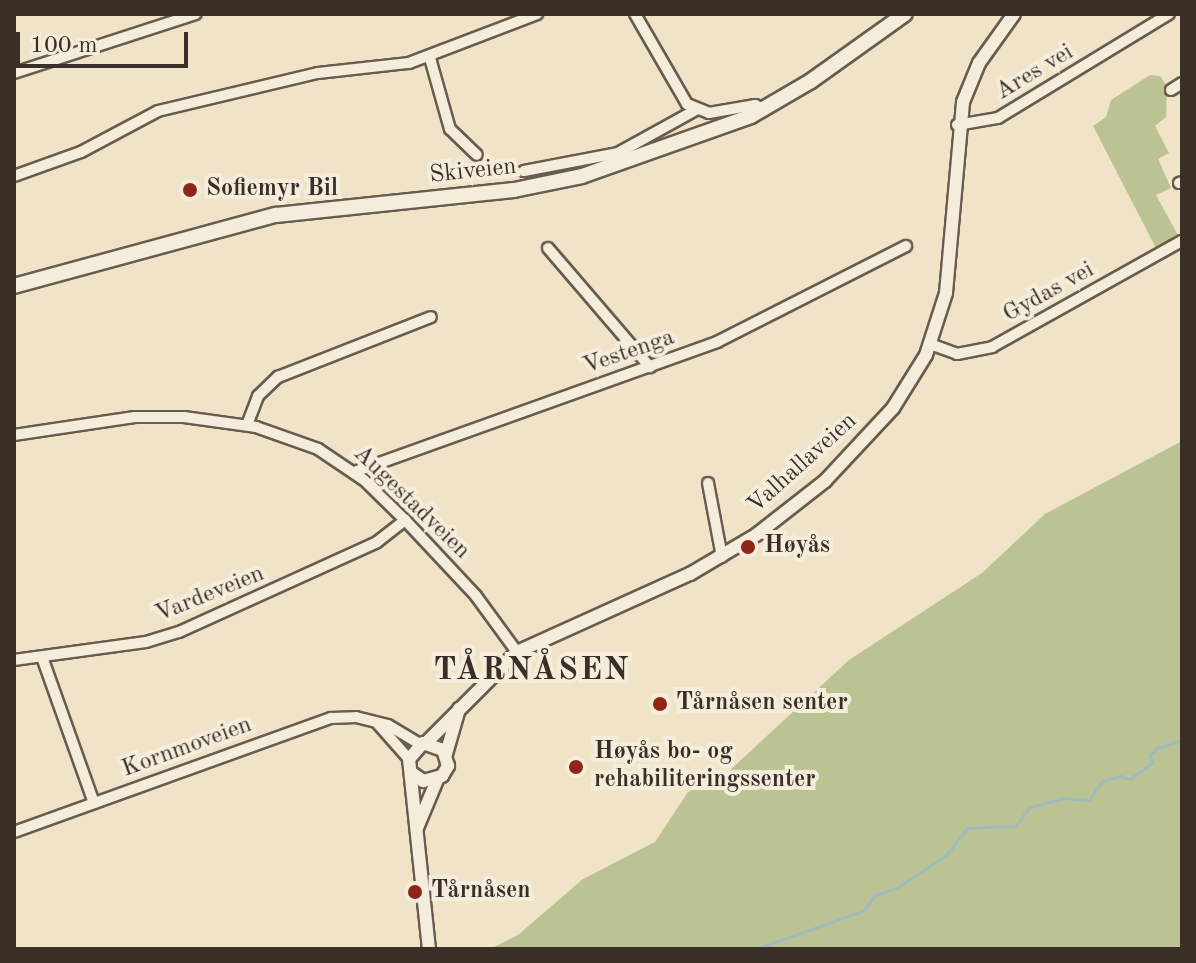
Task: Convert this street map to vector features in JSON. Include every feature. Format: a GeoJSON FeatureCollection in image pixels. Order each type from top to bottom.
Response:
{"type":"FeatureCollection","features":[{"type":"Feature","properties":{"kind":"main road","name":"Skiveien"},"geometry":{"type":"LineString","coordinates":[[14,286],[276,215],[548,185],[693,140],[764,109],[905,14]]}},
{"type":"Feature","properties":{"kind":"street"},"geometry":{"type":"LineString","coordinates":[[14,73],[196,14]]}},
{"type":"Feature","properties":{"kind":"street"},"geometry":{"type":"LineString","coordinates":[[14,176],[81,152],[158,111],[318,73],[430,58],[537,14]]}},
{"type":"Feature","properties":{"kind":"street"},"geometry":{"type":"LineString","coordinates":[[635,14],[677,92],[696,110]]}},
{"type":"Feature","properties":{"kind":"street","name":"Valhallaveien"},"geometry":{"type":"LineString","coordinates":[[423,743],[517,652],[722,557],[789,511],[843,464],[893,408],[930,344],[949,277],[957,125],[979,63],[1014,14]]}},
{"type":"Feature","properties":{"kind":"street","name":"Ares vei"},"geometry":{"type":"LineString","coordinates":[[957,125],[998,118],[1169,14]]}},
{"type":"Feature","properties":{"kind":"street"},"geometry":{"type":"LineString","coordinates":[[430,58],[450,129],[477,155]]}},
{"type":"Feature","properties":{"kind":"street"},"geometry":{"type":"LineString","coordinates":[[1171,90],[1182,83]]}},
{"type":"Feature","properties":{"kind":"street"},"geometry":{"type":"LineString","coordinates":[[524,171],[618,153],[696,110],[755,105],[764,109]]}},
{"type":"Feature","properties":{"kind":"street","name":"Gydas vei"},"geometry":{"type":"LineString","coordinates":[[930,344],[957,354],[992,347],[1182,241]]}},
{"type":"Feature","properties":{"kind":"street","name":"Vestenga"},"geometry":{"type":"LineString","coordinates":[[354,472],[650,367],[753,326],[906,246]]}},
{"type":"Feature","properties":{"kind":"street"},"geometry":{"type":"LineString","coordinates":[[548,248],[650,367]]}},
{"type":"Feature","properties":{"kind":"street"},"geometry":{"type":"LineString","coordinates":[[247,425],[258,396],[278,377],[431,317]]}},
{"type":"Feature","properties":{"kind":"street","name":"Augestadveien"},"geometry":{"type":"LineString","coordinates":[[14,435],[135,417],[184,417],[247,425],[318,449],[354,472],[405,520],[483,604],[517,652]]}},
{"type":"Feature","properties":{"kind":"street"},"geometry":{"type":"LineString","coordinates":[[708,483],[722,557]]}},
{"type":"Feature","properties":{"kind":"street","name":"Vardeveien"},"geometry":{"type":"LineString","coordinates":[[14,660],[179,632],[377,542],[405,520]]}},
{"type":"Feature","properties":{"kind":"street"},"geometry":{"type":"LineString","coordinates":[[42,657],[94,803]]}},
{"type":"Feature","properties":{"kind":"street","name":"Valhallaveien"},"geometry":{"type":"LineString","coordinates":[[446,754],[459,709]]}},
{"type":"Feature","properties":{"kind":"street","name":"Kornmoveien"},"geometry":{"type":"LineString","coordinates":[[14,832],[331,718],[376,723],[423,743]]}},
{"type":"Feature","properties":{"kind":"street"},"geometry":{"type":"LineString","coordinates":[[376,723],[409,759],[429,949]]}},
{"type":"Feature","properties":{"kind":"street"},"geometry":{"type":"LineString","coordinates":[[409,759],[423,743],[446,754],[448,766],[437,780],[417,828]]}},
{"type":"Feature","properties":{"kind":"street"},"geometry":{"type":"LineString","coordinates":[[412,773],[423,781],[437,780]]}},
{"type":"Feature","properties":{"kind":"green space"},"geometry":{"type":"Polygon","coordinates":[[[1150,75],[1160,76],[1167,86],[1166,117],[1155,126],[1169,153],[1158,159],[1171,188],[1156,195],[1180,239],[1157,250],[1093,126],[1106,117],[1111,100],[1150,75]]]}},
{"type":"Feature","properties":{"kind":"green space"},"geometry":{"type":"Polygon","coordinates":[[[1182,441],[1182,949],[490,949],[518,935],[583,879],[655,842],[688,792],[727,773],[849,660],[982,573],[1045,514],[1182,441]]]}},
{"type":"Feature","properties":{"kind":"waterway"},"geometry":{"type":"LineString","coordinates":[[755,949],[863,911],[875,895],[898,887],[946,855],[967,828],[1015,826],[1030,807],[1064,798],[1089,800],[1102,781],[1120,776],[1130,779],[1152,763],[1150,755],[1157,748],[1182,740]]}},
{"type":"Feature","properties":{"kind":"place","name":"Sofiemyr Bil"},"geometry":{"type":"Point","coordinates":[190,190]}},
{"type":"Feature","properties":{"kind":"place","name":"Høyås"},"geometry":{"type":"Point","coordinates":[748,547]}},
{"type":"Feature","properties":{"kind":"place","name":"Tårnåsen senter"},"geometry":{"type":"Point","coordinates":[660,704]}},
{"type":"Feature","properties":{"kind":"place","name":"Høyås bo- og rehabiliteringssenter"},"geometry":{"type":"Point","coordinates":[576,767]}},
{"type":"Feature","properties":{"kind":"place","name":"Tårnåsen"},"geometry":{"type":"Point","coordinates":[415,892]}},
{"type":"Feature","properties":{"kind":"district","name":"TÅRNÅSEN"},"geometry":{"type":"Point","coordinates":[532,671]}}]}
